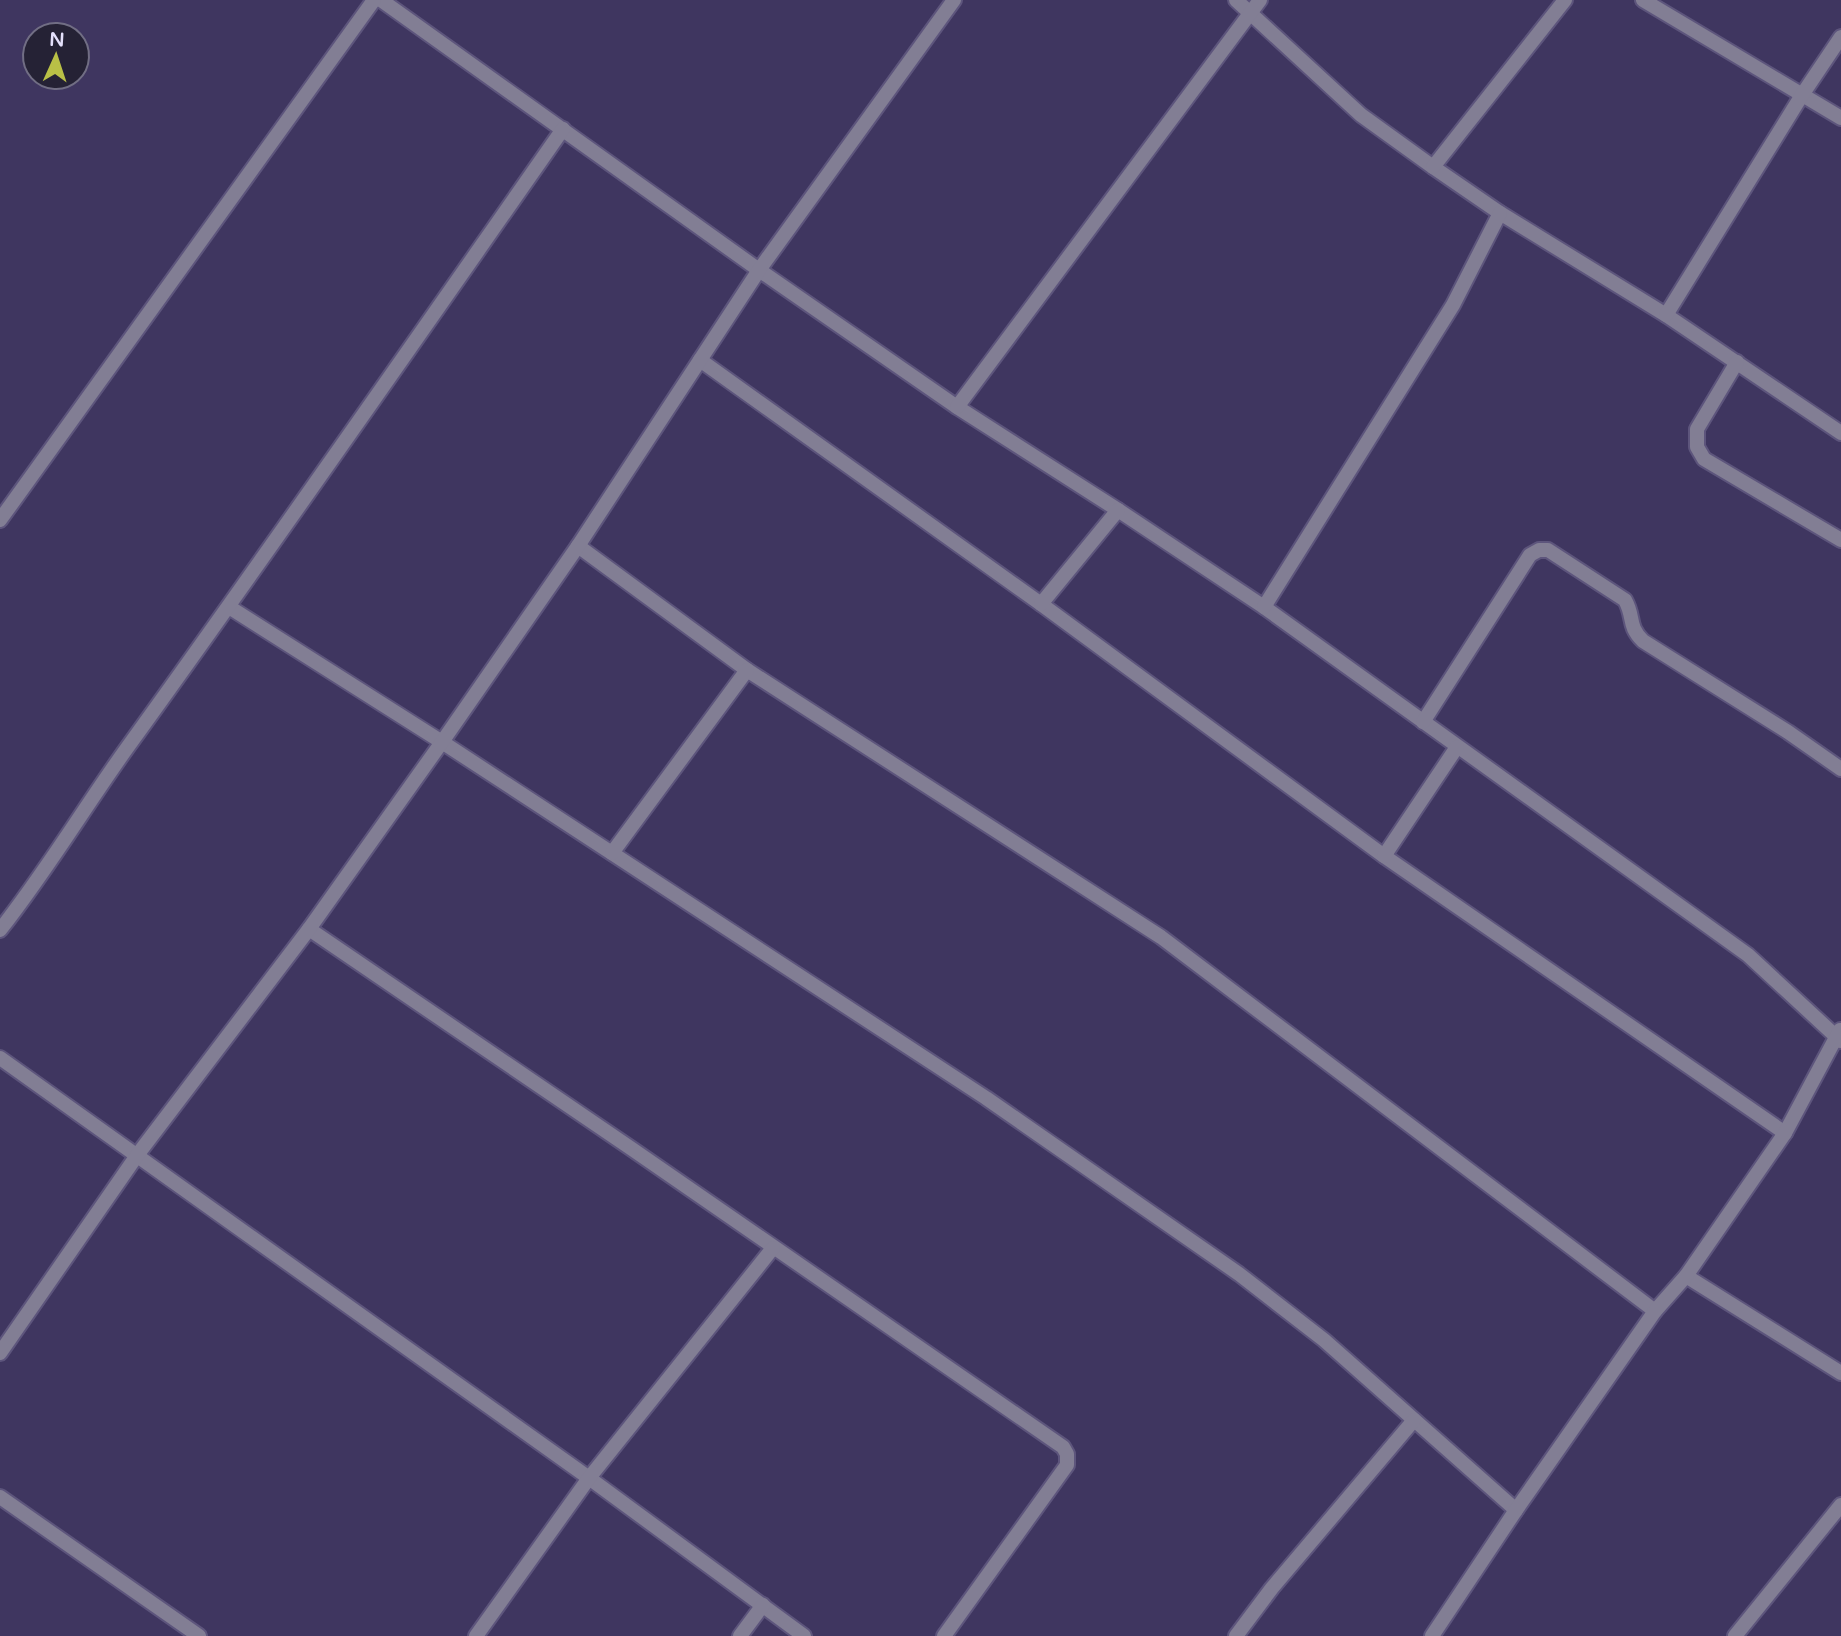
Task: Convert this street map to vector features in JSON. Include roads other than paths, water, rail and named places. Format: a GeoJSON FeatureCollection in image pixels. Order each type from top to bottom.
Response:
{"type":"FeatureCollection","features":[{"type":"Feature","properties":{"kind":"street"},"geometry":{"type":"LineString","coordinates":[[0,520],[374,0]]}},
{"type":"Feature","properties":{"kind":"street"},"geometry":{"type":"LineString","coordinates":[[381,0],[759,270],[957,407],[1264,607],[1748,955],[1839,1036],[1785,1133],[1686,1276],[1655,1311],[1432,1636]]}},
{"type":"Feature","properties":{"kind":"street"},"geometry":{"type":"LineString","coordinates":[[0,1353],[138,1154],[309,929],[442,741],[579,546],[759,270],[954,0]]}},
{"type":"Feature","properties":{"kind":"street"},"geometry":{"type":"LineString","coordinates":[[1236,0],[1361,115],[1433,167],[1500,213],[1666,314],[1841,433]]}},
{"type":"Feature","properties":{"kind":"street"},"geometry":{"type":"LineString","coordinates":[[957,407],[1260,0]]}},
{"type":"Feature","properties":{"kind":"street"},"geometry":{"type":"LineString","coordinates":[[1433,167],[1565,0]]}},
{"type":"Feature","properties":{"kind":"street"},"geometry":{"type":"LineString","coordinates":[[1643,0],[1841,118]]}},
{"type":"Feature","properties":{"kind":"street"},"geometry":{"type":"LineString","coordinates":[[1666,314],[1841,37]]}},
{"type":"Feature","properties":{"kind":"street"},"geometry":{"type":"LineString","coordinates":[[0,930],[23,901],[116,763],[229,607],[563,129]]}},
{"type":"Feature","properties":{"kind":"street"},"geometry":{"type":"LineString","coordinates":[[1264,607],[1453,305],[1500,213]]}},
{"type":"Feature","properties":{"kind":"street"},"geometry":{"type":"LineString","coordinates":[[700,360],[1041,604],[1384,856],[1785,1133]]}},
{"type":"Feature","properties":{"kind":"street"},"geometry":{"type":"LineString","coordinates":[[1737,362],[1698,429],[1697,447],[1704,459],[1841,540]]}},
{"type":"Feature","properties":{"kind":"street"},"geometry":{"type":"LineString","coordinates":[[1041,604],[1118,510]]}},
{"type":"Feature","properties":{"kind":"street"},"geometry":{"type":"LineString","coordinates":[[579,546],[747,670],[1161,937],[1655,1311]]}},
{"type":"Feature","properties":{"kind":"street"},"geometry":{"type":"LineString","coordinates":[[1423,722],[1530,555],[1539,550],[1548,550],[1625,600],[1630,608],[1634,632],[1643,641],[1788,732],[1841,769]]}},
{"type":"Feature","properties":{"kind":"street"},"geometry":{"type":"LineString","coordinates":[[229,607],[442,741],[986,1098],[1239,1275],[1324,1340],[1516,1510]]}},
{"type":"Feature","properties":{"kind":"street"},"geometry":{"type":"LineString","coordinates":[[612,853],[747,670]]}},
{"type":"Feature","properties":{"kind":"street"},"geometry":{"type":"LineString","coordinates":[[1384,856],[1457,747]]}},
{"type":"Feature","properties":{"kind":"street"},"geometry":{"type":"LineString","coordinates":[[309,929],[1063,1447],[1067,1454],[1067,1465],[944,1636]]}},
{"type":"Feature","properties":{"kind":"street"},"geometry":{"type":"LineString","coordinates":[[0,1058],[589,1478],[804,1636]]}},
{"type":"Feature","properties":{"kind":"street"},"geometry":{"type":"LineString","coordinates":[[475,1636],[589,1478],[774,1248]]}},
{"type":"Feature","properties":{"kind":"street"},"geometry":{"type":"LineString","coordinates":[[1686,1276],[1841,1373]]}},
{"type":"Feature","properties":{"kind":"street"},"geometry":{"type":"LineString","coordinates":[[1236,1636],[1272,1588],[1414,1420]]}},
{"type":"Feature","properties":{"kind":"street"},"geometry":{"type":"LineString","coordinates":[[0,1497],[199,1636]]}},
{"type":"Feature","properties":{"kind":"street"},"geometry":{"type":"LineString","coordinates":[[1735,1636],[1841,1505]]}},
{"type":"Feature","properties":{"kind":"street"},"geometry":{"type":"LineString","coordinates":[[740,1636],[763,1605]]}}]}
